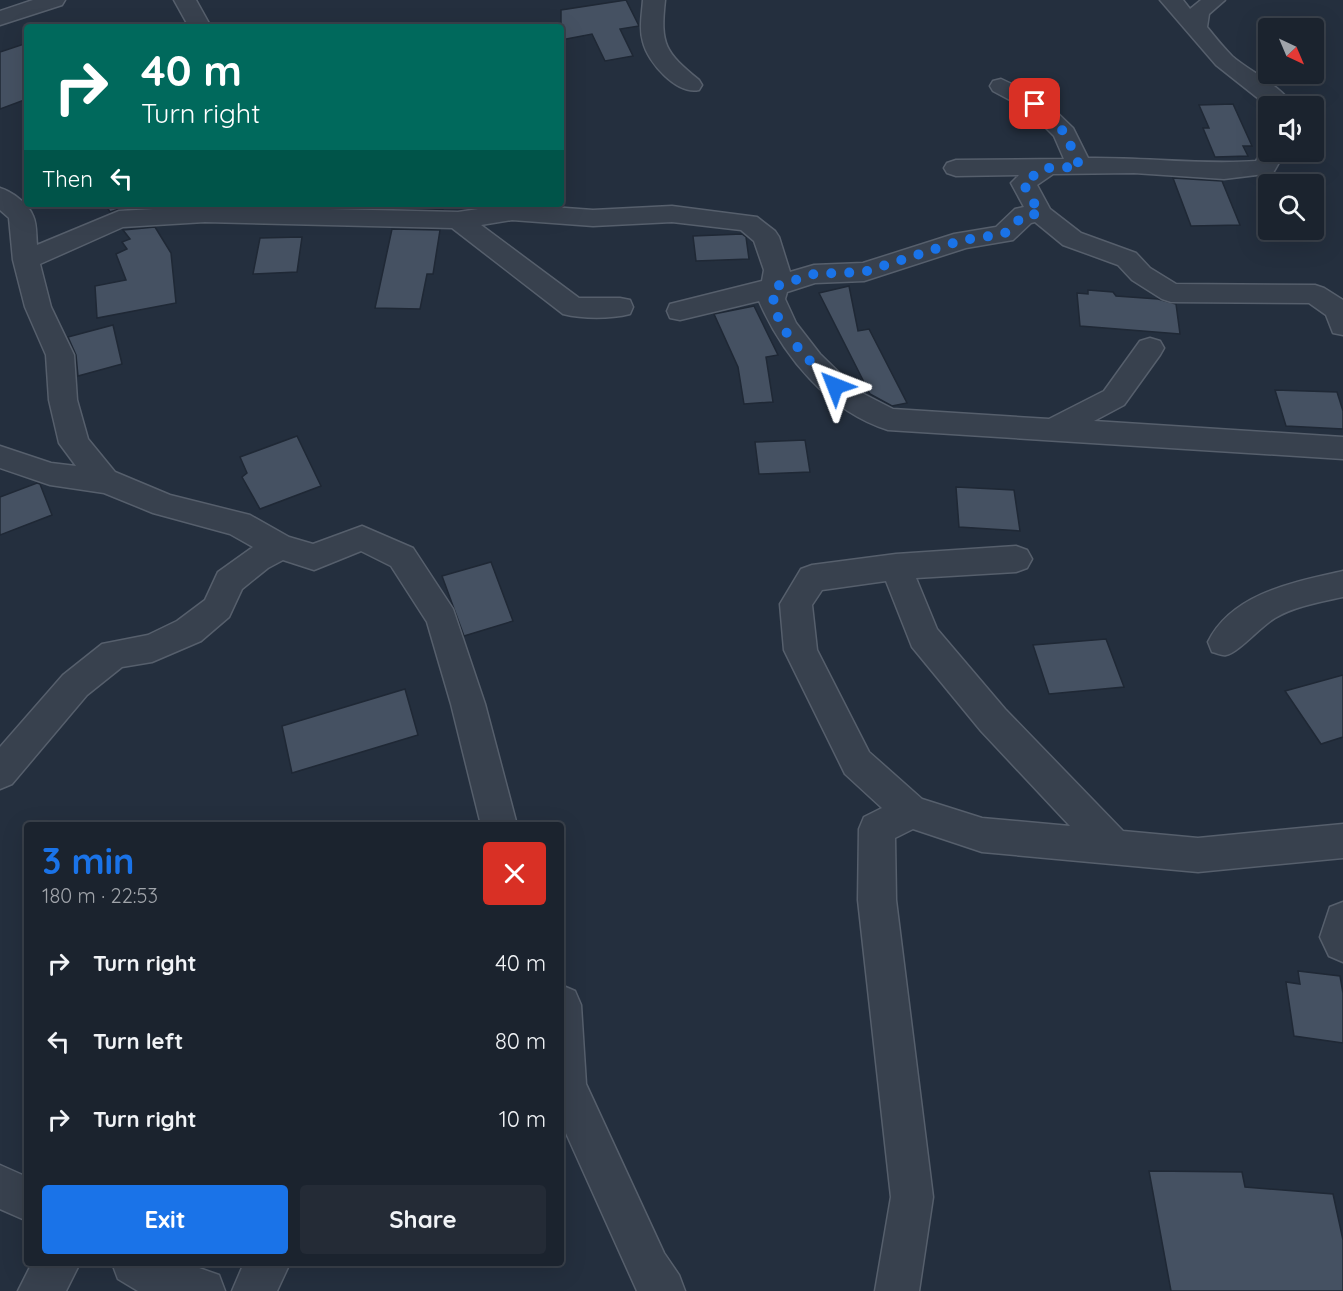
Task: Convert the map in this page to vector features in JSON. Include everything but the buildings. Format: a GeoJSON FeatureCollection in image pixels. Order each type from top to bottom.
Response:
{"type":"FeatureCollection","features":[{"type":"Feature","properties":{"kind":"street"},"geometry":{"type":"LineString","coordinates":[[0,18],[54,0]]}},
{"type":"Feature","properties":{"kind":"street"},"geometry":{"type":"LineString","coordinates":[[184,0],[198,24]]}},
{"type":"Feature","properties":{"kind":"street"},"geometry":{"type":"LineString","coordinates":[[654,0],[650,23],[653,46],[667,65],[691,85]]}},
{"type":"Feature","properties":{"kind":"street"},"geometry":{"type":"LineString","coordinates":[[1171,0],[1224,60],[1270,96]]}},
{"type":"Feature","properties":{"kind":"street"},"geometry":{"type":"LineString","coordinates":[[1196,28],[1198,12],[1214,0]]}},
{"type":"Feature","properties":{"kind":"street"},"geometry":{"type":"LineString","coordinates":[[1001,86],[1035,104],[1065,133],[1080,167]]}},
{"type":"Feature","properties":{"kind":"street"},"geometry":{"type":"LineString","coordinates":[[956,168],[1134,165],[1224,171],[1264,168],[1267,162]]}},
{"type":"Feature","properties":{"kind":"street"},"geometry":{"type":"LineString","coordinates":[[1045,168],[1023,183],[1040,214],[1071,239],[1127,259],[1141,274],[1171,293],[1315,294],[1338,310],[1343,326]]}},
{"type":"Feature","properties":{"kind":"street"},"geometry":{"type":"LineString","coordinates":[[0,196],[21,216],[26,260],[38,307],[60,355],[63,400],[74,443],[104,480],[164,505],[239,524],[280,547],[314,557],[362,538],[402,557],[442,618],[468,704],[498,822]]}},
{"type":"Feature","properties":{"kind":"street"},"geometry":{"type":"LineString","coordinates":[[26,260],[119,219],[205,214],[458,220],[512,212],[592,218],[672,214],[748,223],[766,237],[777,270],[772,299],[784,327],[810,361],[848,398],[888,419],[1343,448]]}},
{"type":"Feature","properties":{"kind":"street"},"geometry":{"type":"LineString","coordinates":[[680,311],[774,287],[814,274],[864,272],[963,240],[1004,234],[1024,215],[1040,214]]}},
{"type":"Feature","properties":{"kind":"street"},"geometry":{"type":"LineString","coordinates":[[458,220],[573,307],[620,307]]}},
{"type":"Feature","properties":{"kind":"street"},"geometry":{"type":"LineString","coordinates":[[1054,429],[1114,398],[1150,348]]}},
{"type":"Feature","properties":{"kind":"street"},"geometry":{"type":"LineString","coordinates":[[0,457],[50,474],[110,482]]}},
{"type":"Feature","properties":{"kind":"street"},"geometry":{"type":"LineString","coordinates":[[0,772],[75,686],[90,673],[114,654],[152,648],[189,631],[218,608],[230,581],[258,559],[280,547]]}},
{"type":"Feature","properties":{"kind":"street"},"geometry":{"type":"LineString","coordinates":[[1016,559],[896,567],[812,578],[796,604],[801,650],[857,763],[911,812],[982,835],[1198,855],[1343,841]]}},
{"type":"Feature","properties":{"kind":"street"},"geometry":{"type":"LineString","coordinates":[[896,567],[924,637],[993,720],[1113,846]]}},
{"type":"Feature","properties":{"kind":"street"},"geometry":{"type":"LineString","coordinates":[[1224,642],[1242,621],[1285,597],[1340,594]]}},
{"type":"Feature","properties":{"kind":"street"},"geometry":{"type":"LineString","coordinates":[[897,1291],[912,1197],[877,900],[877,829],[911,812]]}},
{"type":"Feature","properties":{"kind":"street"},"geometry":{"type":"LineString","coordinates":[[1343,920],[1339,937],[1343,943]]}},
{"type":"Feature","properties":{"kind":"street"},"geometry":{"type":"LineString","coordinates":[[564,1086],[648,1269],[663,1291]]}},
{"type":"Feature","properties":{"kind":"street"},"geometry":{"type":"LineString","coordinates":[[0,1186],[24,1198]]}},
{"type":"Feature","properties":{"kind":"street"},"geometry":{"type":"LineString","coordinates":[[40,1291],[56,1266]]}},
{"type":"Feature","properties":{"kind":"street"},"geometry":{"type":"LineString","coordinates":[[139,1266],[153,1275],[203,1291]]}},
{"type":"Feature","properties":{"kind":"street"},"geometry":{"type":"LineString","coordinates":[[254,1291],[266,1266]]}},
{"type":"Feature","properties":{"kind":"route"},"geometry":{"type":"LineString","coordinates":[[835,386],[810,361],[784,327],[772,299],[774,287],[814,274],[864,272],[963,240],[1004,234],[1014,227],[1024,215],[1040,214],[1023,183],[1045,168],[1080,167],[1065,133],[1035,104]]}}]}
